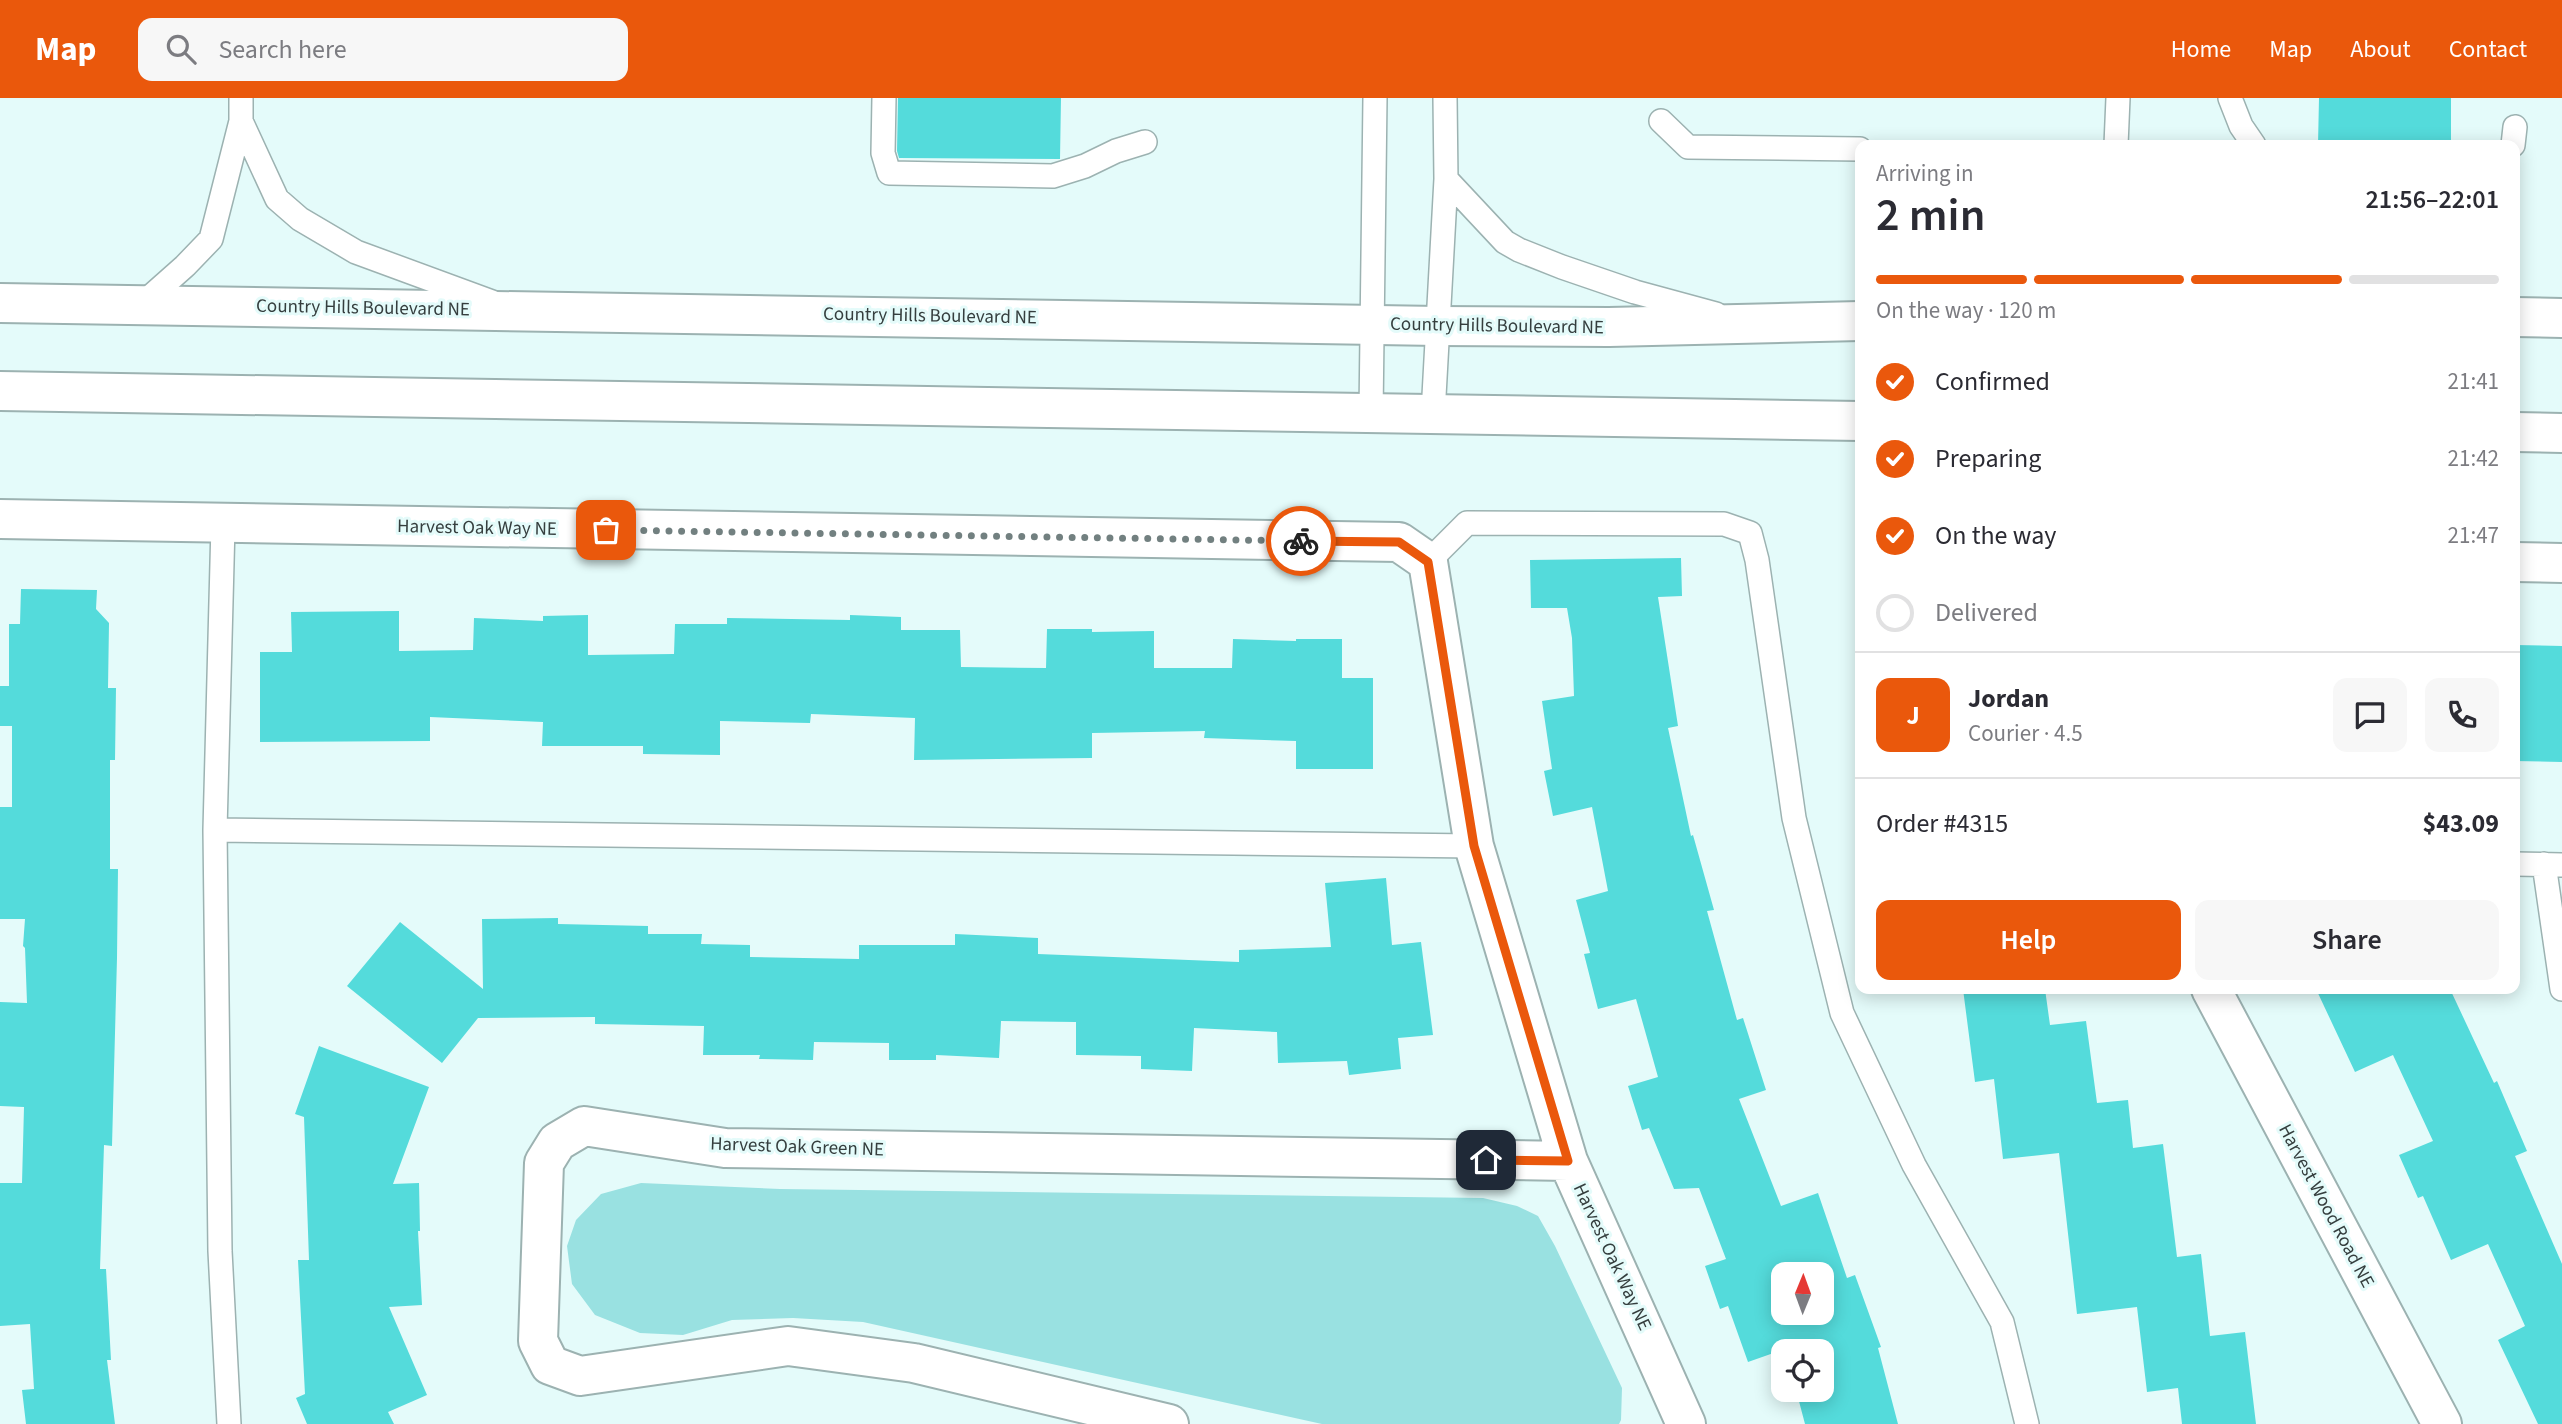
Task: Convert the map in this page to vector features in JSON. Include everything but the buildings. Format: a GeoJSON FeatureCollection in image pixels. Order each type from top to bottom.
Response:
{"type":"FeatureCollection","features":[{"type":"Feature","properties":{"kind":"street","name":"Country Hills Boulevard NE"},"geometry":{"type":"LineString","coordinates":[[0,303],[1438,326],[1608,327],[1855,321]]}},
{"type":"Feature","properties":{"kind":"street"},"geometry":{"type":"LineString","coordinates":[[2520,317],[2562,318]]}},
{"type":"Feature","properties":{"kind":"street"},"geometry":{"type":"LineString","coordinates":[[0,391],[1855,421]]}},
{"type":"Feature","properties":{"kind":"street"},"geometry":{"type":"LineString","coordinates":[[2520,432],[2562,433]]}},
{"type":"Feature","properties":{"kind":"street","name":"Harvest Oak Way NE"},"geometry":{"type":"LineString","coordinates":[[0,519],[223,525],[1399,542],[1428,562],[1474,846],[1568,1161],[1686,1424]]}},
{"type":"Feature","properties":{"kind":"street"},"geometry":{"type":"LineString","coordinates":[[2520,562],[2562,563]]}},
{"type":"Feature","properties":{"kind":"street","name":"Harvest Wood Road NE"},"geometry":{"type":"LineString","coordinates":[[2214,994],[2442,1424]]}},
{"type":"Feature","properties":{"kind":"street","name":"Harvest Oak Green NE"},"geometry":{"type":"LineString","coordinates":[[1169,1424],[914,1363],[788,1346],[580,1376],[550,1365],[538,1341],[544,1163],[557,1142],[584,1126],[725,1147],[1568,1161]]}},
{"type":"Feature","properties":{"kind":"lane"},"geometry":{"type":"LineString","coordinates":[[141,304],[211,239],[241,121],[241,98]]}},
{"type":"Feature","properties":{"kind":"lane"},"geometry":{"type":"LineString","coordinates":[[884,98],[883,153],[890,173],[1053,176],[1145,142]]}},
{"type":"Feature","properties":{"kind":"lane"},"geometry":{"type":"LineString","coordinates":[[1371,414],[1375,98]]}},
{"type":"Feature","properties":{"kind":"lane"},"geometry":{"type":"LineString","coordinates":[[1433,414],[1446,179],[1445,98]]}},
{"type":"Feature","properties":{"kind":"lane"},"geometry":{"type":"LineString","coordinates":[[2118,98],[2118,140]]}},
{"type":"Feature","properties":{"kind":"lane"},"geometry":{"type":"LineString","coordinates":[[2230,98],[2250,140]]}},
{"type":"Feature","properties":{"kind":"lane"},"geometry":{"type":"LineString","coordinates":[[241,121],[277,200],[300,219],[356,252],[513,310]]}},
{"type":"Feature","properties":{"kind":"lane"},"geometry":{"type":"LineString","coordinates":[[1661,121],[1688,146],[1855,149]]}},
{"type":"Feature","properties":{"kind":"lane"},"geometry":{"type":"LineString","coordinates":[[1446,179],[1505,242],[1519,250],[1635,292],[1749,324]]}},
{"type":"Feature","properties":{"kind":"lane"},"geometry":{"type":"LineString","coordinates":[[1428,562],[1467,523],[1724,524],[1750,533],[1759,573],[1794,818],[1842,1013],[1914,1165],[2002,1322],[2027,1424]]}},
{"type":"Feature","properties":{"kind":"lane"},"geometry":{"type":"LineString","coordinates":[[223,525],[215,830],[220,1251],[229,1424]]}},
{"type":"Feature","properties":{"kind":"lane"},"geometry":{"type":"LineString","coordinates":[[215,830],[1474,846]]}},
{"type":"Feature","properties":{"kind":"lane"},"geometry":{"type":"LineString","coordinates":[[2520,864],[2553,864],[2562,989]]}},
{"type":"Feature","properties":{"kind":"shaded area"},"geometry":{"type":"Polygon","coordinates":[[[641,1183],[780,1189],[1483,1198],[1517,1206],[1538,1216],[1555,1246],[1622,1388],[1621,1420],[1619,1424],[1322,1424],[863,1322],[793,1318],[732,1320],[683,1335],[640,1333],[595,1315],[572,1284],[567,1246],[576,1220],[601,1194],[641,1183]]]}},
{"type":"Feature","properties":{"kind":"way so far"},"geometry":{"type":"LineString","coordinates":[[606,530],[1301,541]]}},
{"type":"Feature","properties":{"kind":"route"},"geometry":{"type":"LineString","coordinates":[[1301,541],[1399,542],[1428,562],[1474,846],[1568,1161],[1486,1160]]}}]}
